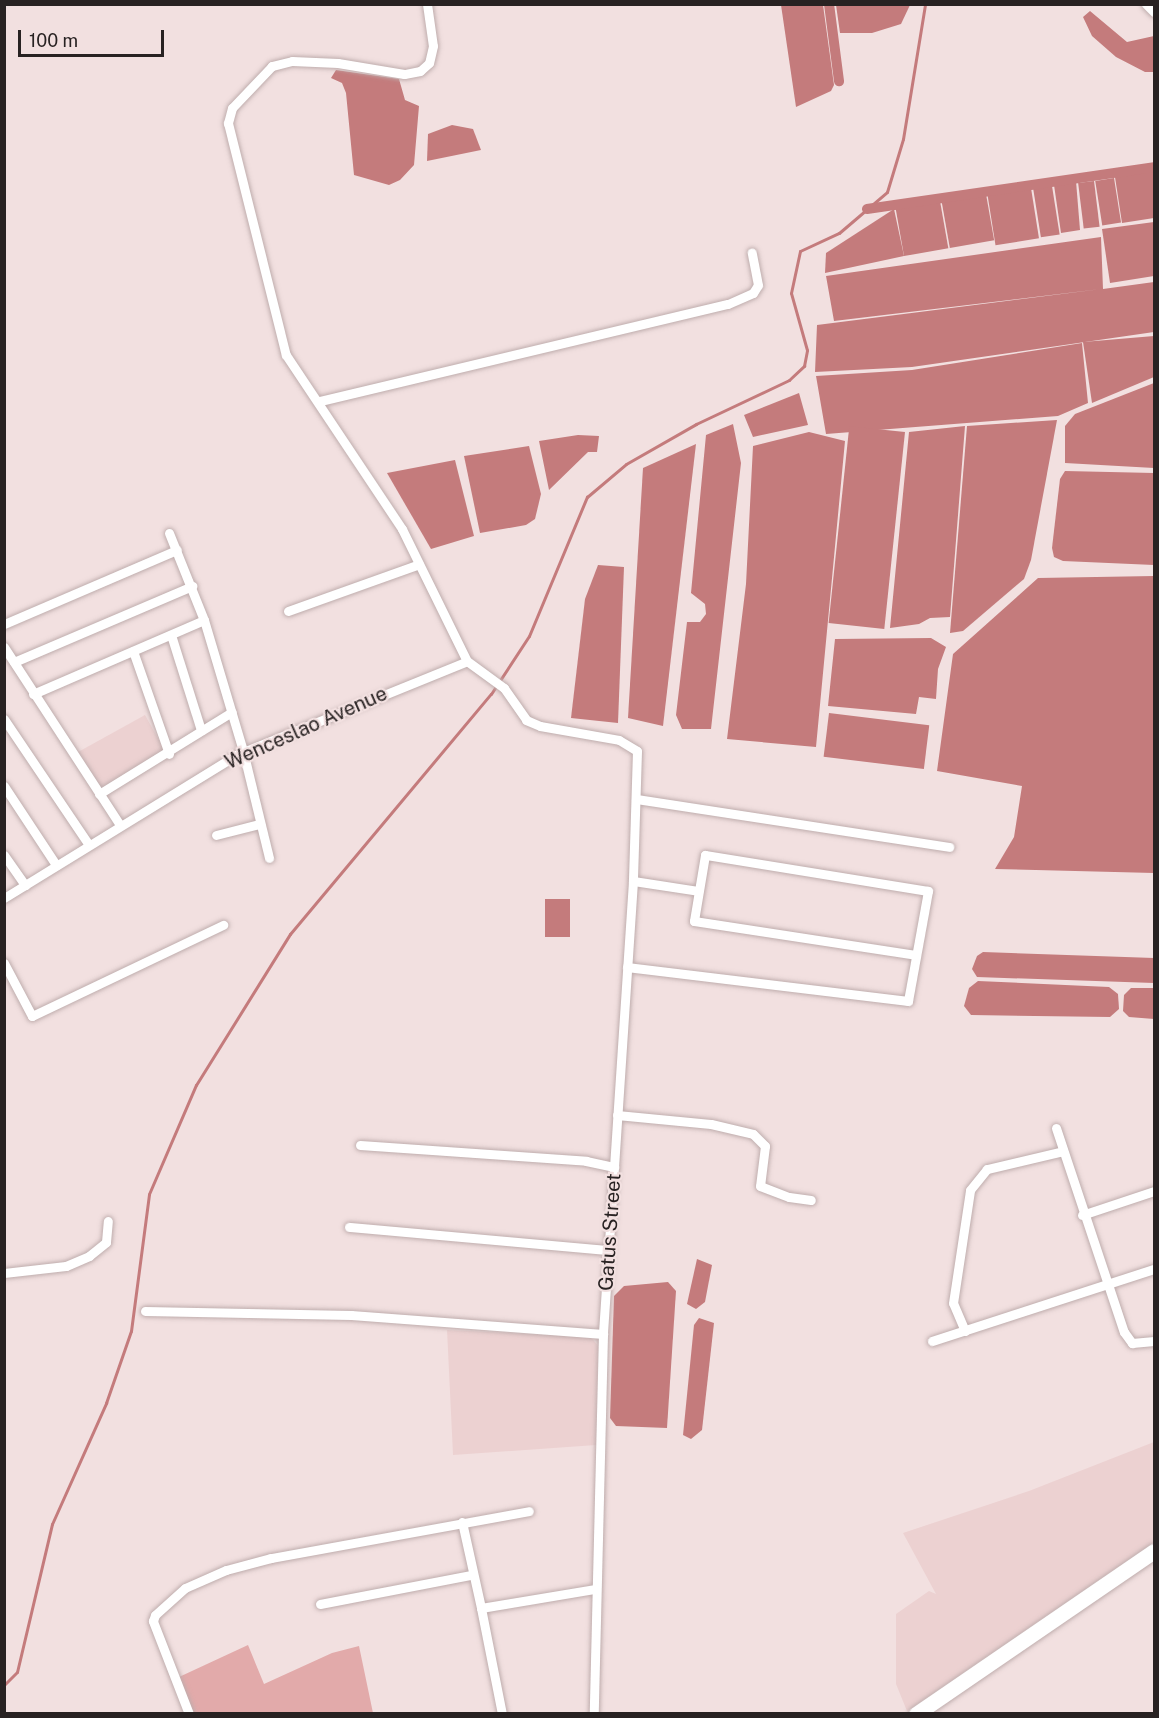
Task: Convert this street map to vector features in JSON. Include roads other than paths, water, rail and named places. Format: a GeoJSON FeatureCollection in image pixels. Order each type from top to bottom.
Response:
{"type":"FeatureCollection","features":[{"type":"Feature","properties":{"kind":"main road"},"geometry":{"type":"LineString","coordinates":[[916,1713],[1155,1551]]}},
{"type":"Feature","properties":{"kind":"street"},"geometry":{"type":"LineString","coordinates":[[427,4],[433,46],[429,63],[420,71],[404,74],[338,63],[292,62],[272,66],[232,108],[228,123],[286,355],[320,401],[402,528],[467,661]]}},
{"type":"Feature","properties":{"kind":"street"},"geometry":{"type":"LineString","coordinates":[[1146,4],[1155,12]]}},
{"type":"Feature","properties":{"kind":"street"},"geometry":{"type":"LineString","coordinates":[[320,401],[728,304],[753,293],[758,285],[752,253]]}},
{"type":"Feature","properties":{"kind":"street"},"geometry":{"type":"LineString","coordinates":[[169,533],[204,621],[243,752],[269,858]]}},
{"type":"Feature","properties":{"kind":"street"},"geometry":{"type":"LineString","coordinates":[[4,624],[177,550]]}},
{"type":"Feature","properties":{"kind":"street"},"geometry":{"type":"LineString","coordinates":[[288,611],[419,564]]}},
{"type":"Feature","properties":{"kind":"street"},"geometry":{"type":"LineString","coordinates":[[14,662],[192,586]]}},
{"type":"Feature","properties":{"kind":"street"},"geometry":{"type":"LineString","coordinates":[[33,694],[204,621]]}},
{"type":"Feature","properties":{"kind":"street"},"geometry":{"type":"LineString","coordinates":[[171,635],[201,730]]}},
{"type":"Feature","properties":{"kind":"street"},"geometry":{"type":"LineString","coordinates":[[4,647],[120,825]]}},
{"type":"Feature","properties":{"kind":"street"},"geometry":{"type":"LineString","coordinates":[[133,651],[169,754]]}},
{"type":"Feature","properties":{"kind":"street","name":"Gatus Street"},"geometry":{"type":"LineString","coordinates":[[467,661],[504,688],[526,720],[540,726],[619,740],[637,751],[633,881],[603,1334],[602,1463],[595,1588],[594,1713]]}},
{"type":"Feature","properties":{"kind":"street","name":"Wenceslao Avenue"},"geometry":{"type":"LineString","coordinates":[[4,898],[56,864],[243,752],[467,661]]}},
{"type":"Feature","properties":{"kind":"street"},"geometry":{"type":"LineString","coordinates":[[99,794],[169,754],[201,730],[232,712]]}},
{"type":"Feature","properties":{"kind":"street"},"geometry":{"type":"LineString","coordinates":[[4,719],[89,845]]}},
{"type":"Feature","properties":{"kind":"street"},"geometry":{"type":"LineString","coordinates":[[4,786],[56,864]]}},
{"type":"Feature","properties":{"kind":"street"},"geometry":{"type":"LineString","coordinates":[[636,799],[949,847]]}},
{"type":"Feature","properties":{"kind":"street"},"geometry":{"type":"LineString","coordinates":[[216,835],[259,824]]}},
{"type":"Feature","properties":{"kind":"street"},"geometry":{"type":"LineString","coordinates":[[5,854],[25,885]]}},
{"type":"Feature","properties":{"kind":"street"},"geometry":{"type":"LineString","coordinates":[[627,967],[908,1001],[928,891],[705,855],[694,921],[915,955]]}},
{"type":"Feature","properties":{"kind":"street"},"geometry":{"type":"LineString","coordinates":[[633,881],[698,891]]}},
{"type":"Feature","properties":{"kind":"street"},"geometry":{"type":"LineString","coordinates":[[4,963],[32,1016],[223,925]]}},
{"type":"Feature","properties":{"kind":"street"},"geometry":{"type":"LineString","coordinates":[[617,1115],[711,1124],[753,1134],[765,1146],[760,1186],[789,1197],[811,1200]]}},
{"type":"Feature","properties":{"kind":"street"},"geometry":{"type":"LineString","coordinates":[[1056,1128],[1082,1215],[1124,1332],[1132,1343],[1155,1341]]}},
{"type":"Feature","properties":{"kind":"street"},"geometry":{"type":"LineString","coordinates":[[360,1145],[586,1161],[614,1167]]}},
{"type":"Feature","properties":{"kind":"street"},"geometry":{"type":"LineString","coordinates":[[965,1331],[953,1303],[970,1190],[987,1169],[1063,1151]]}},
{"type":"Feature","properties":{"kind":"street"},"geometry":{"type":"LineString","coordinates":[[1082,1215],[1155,1191]]}},
{"type":"Feature","properties":{"kind":"street"},"geometry":{"type":"LineString","coordinates":[[5,1274],[66,1266],[89,1256],[106,1242],[108,1221]]}},
{"type":"Feature","properties":{"kind":"street"},"geometry":{"type":"LineString","coordinates":[[349,1227],[608,1250]]}},
{"type":"Feature","properties":{"kind":"street"},"geometry":{"type":"LineString","coordinates":[[932,1341],[1026,1308],[1155,1269]]}},
{"type":"Feature","properties":{"kind":"street"},"geometry":{"type":"LineString","coordinates":[[145,1311],[351,1315],[603,1334]]}},
{"type":"Feature","properties":{"kind":"street"},"geometry":{"type":"LineString","coordinates":[[189,1713],[153,1622],[155,1615],[185,1588],[226,1570],[271,1558],[529,1511]]}},
{"type":"Feature","properties":{"kind":"street"},"geometry":{"type":"LineString","coordinates":[[462,1522],[471,1575],[481,1608],[502,1713]]}},
{"type":"Feature","properties":{"kind":"street"},"geometry":{"type":"LineString","coordinates":[[320,1604],[471,1575]]}},
{"type":"Feature","properties":{"kind":"street"},"geometry":{"type":"LineString","coordinates":[[481,1608],[595,1588]]}},
{"type":"Feature","properties":{"kind":"waterway"},"geometry":{"type":"LineString","coordinates":[[829,4],[839,81]]}},
{"type":"Feature","properties":{"kind":"waterway"},"geometry":{"type":"LineString","coordinates":[[4,1685],[17,1672],[52,1524],[106,1403],[131,1331],[149,1194],[196,1085],[290,934],[491,694],[529,636],[587,497],[626,464],[696,424],[789,380],[804,366],[807,350],[791,293],[800,251],[839,233],[887,192],[903,139],[925,4]]}},
{"type":"Feature","properties":{"kind":"waterway"},"geometry":{"type":"LineString","coordinates":[[867,209],[1154,167]]}}]}
